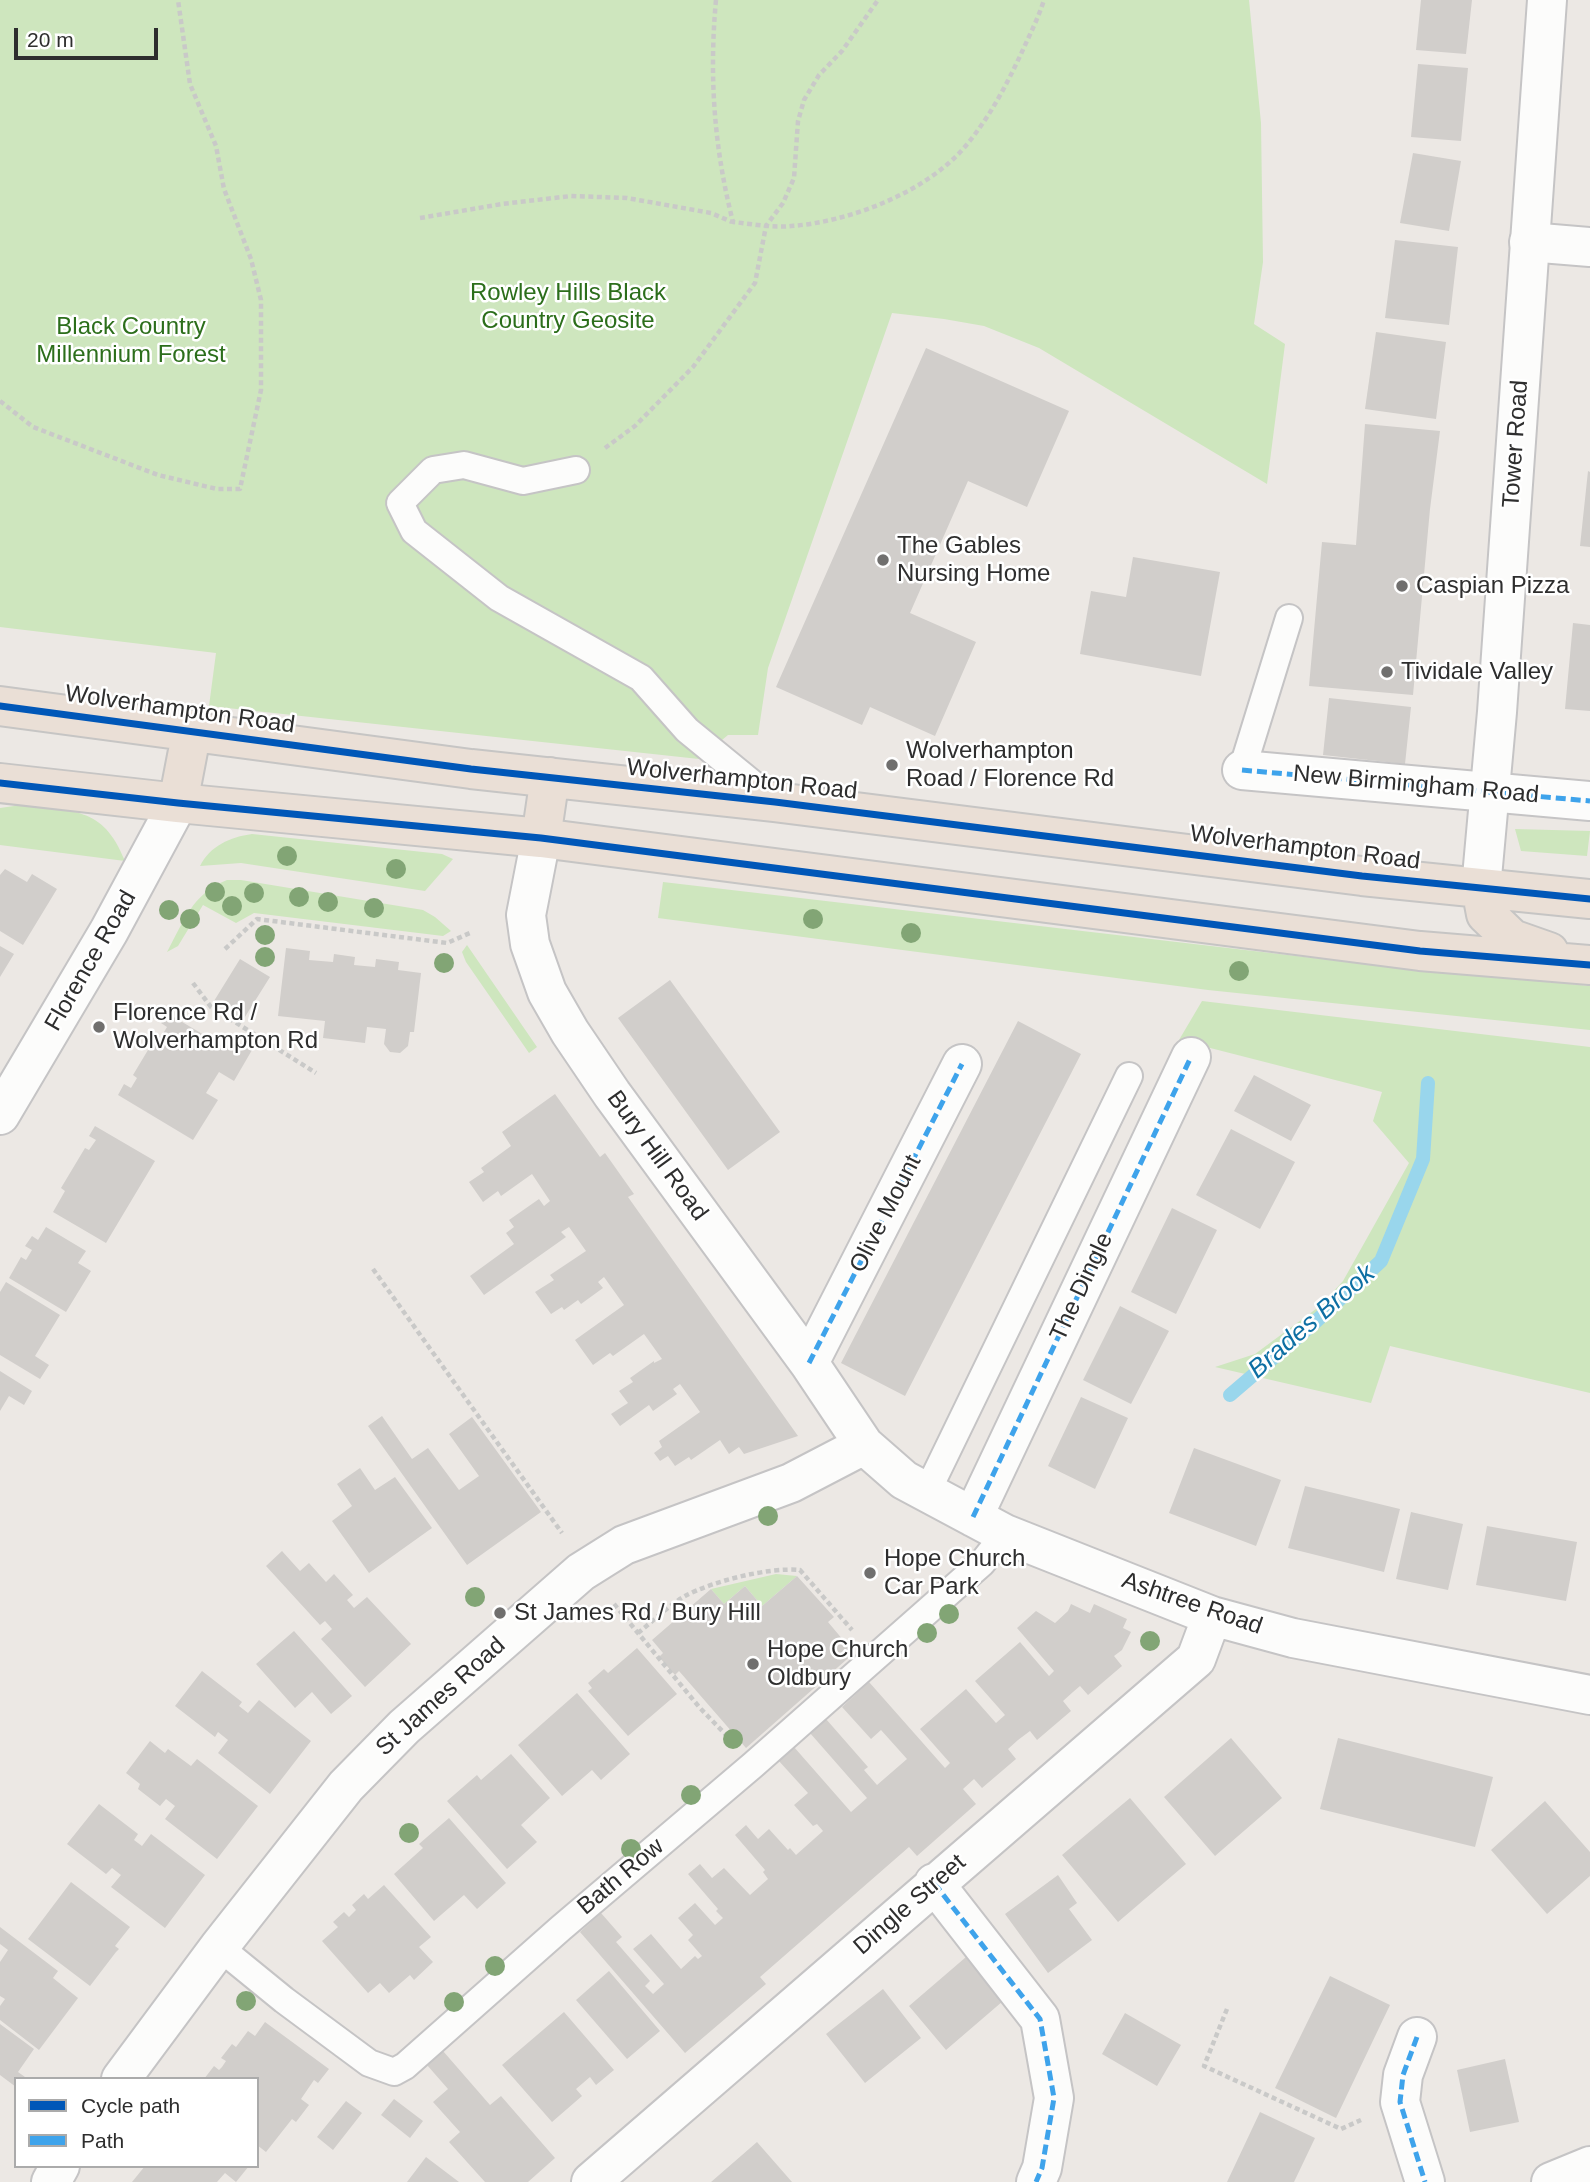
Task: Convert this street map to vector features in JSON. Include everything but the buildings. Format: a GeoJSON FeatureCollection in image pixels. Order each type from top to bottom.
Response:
{"type":"FeatureCollection","features":[{"type":"Feature","properties":{"kind":"highway","name":"Wolverhampton Road"},"geometry":{"type":"LineString","coordinates":[[0,706],[471,769],[775,802],[1480,888]]}},
{"type":"Feature","properties":{"kind":"highway"},"geometry":{"type":"LineString","coordinates":[[177,803],[192,730]]}},
{"type":"Feature","properties":{"kind":"highway"},"geometry":{"type":"LineString","coordinates":[[541,838],[550,777]]}},
{"type":"Feature","properties":{"kind":"highway"},"geometry":{"type":"LineString","coordinates":[[0,783],[541,838],[1420,951],[1587,965]]}},
{"type":"Feature","properties":{"kind":"highway"},"geometry":{"type":"LineString","coordinates":[[1420,951],[1453,937],[1469,919],[1480,888]]}},
{"type":"Feature","properties":{"kind":"highway"},"geometry":{"type":"LineString","coordinates":[[1480,888],[1590,899]]}},
{"type":"Feature","properties":{"kind":"highway"},"geometry":{"type":"LineString","coordinates":[[1480,888],[1486,914],[1512,939],[1587,965]]}},
{"type":"Feature","properties":{"kind":"street","name":"Tower Road"},"geometry":{"type":"LineString","coordinates":[[1480,888],[1491,792],[1546,0]]}},
{"type":"Feature","properties":{"kind":"street"},"geometry":{"type":"LineString","coordinates":[[1529,242],[1590,247]]}},
{"type":"Feature","properties":{"kind":"street","name":"New Birmingham Road"},"geometry":{"type":"LineString","coordinates":[[1242,770],[1590,801]]}},
{"type":"Feature","properties":{"kind":"street","name":"Florence Road"},"geometry":{"type":"LineString","coordinates":[[0,1115],[138,880],[177,803]]}},
{"type":"Feature","properties":{"kind":"street","name":"Bury Hill Road"},"geometry":{"type":"LineString","coordinates":[[541,838],[526,915],[530,944],[547,992],[570,1032],[612,1094],[809,1363],[864,1445]]}},
{"type":"Feature","properties":{"kind":"street","name":"The Dingle"},"geometry":{"type":"LineString","coordinates":[[989,1525],[1191,1058]]}},
{"type":"Feature","properties":{"kind":"street","name":"Olive Mount"},"geometry":{"type":"LineString","coordinates":[[809,1363],[962,1064]]}},
{"type":"Feature","properties":{"kind":"street","name":"Ashtree Road"},"geometry":{"type":"LineString","coordinates":[[864,1445],[904,1480],[989,1525],[1212,1616],[1293,1637],[1590,1695]]}},
{"type":"Feature","properties":{"kind":"street","name":"St James Road"},"geometry":{"type":"LineString","coordinates":[[122,2077],[219,1947],[346,1786],[404,1727],[581,1572],[624,1545],[791,1483],[864,1445]]}},
{"type":"Feature","properties":{"kind":"street","name":"Dingle Street"},"geometry":{"type":"LineString","coordinates":[[591,2182],[1196,1659],[1212,1616]]}},
{"type":"Feature","properties":{"kind":"street"},"geometry":{"type":"LineString","coordinates":[[934,1883],[1040,2019],[1054,2098],[1042,2168],[1036,2182]]}},
{"type":"Feature","properties":{"kind":"street"},"geometry":{"type":"LineString","coordinates":[[1416,2037],[1403,2075],[1400,2102],[1425,2182]]}},
{"type":"Feature","properties":{"kind":"street"},"geometry":{"type":"LineString","coordinates":[[1551,2182],[1590,2166]]}},
{"type":"Feature","properties":{"kind":"lane"},"geometry":{"type":"LineString","coordinates":[[576,470],[523,481],[464,465],[433,470],[400,503],[414,531],[499,598],[641,678],[687,730],[775,802]]}},
{"type":"Feature","properties":{"kind":"lane"},"geometry":{"type":"LineString","coordinates":[[1242,770],[1289,618]]}},
{"type":"Feature","properties":{"kind":"lane"},"geometry":{"type":"LineString","coordinates":[[927,1492],[1129,1076]]}},
{"type":"Feature","properties":{"kind":"lane","name":"Bath Row"},"geometry":{"type":"LineString","coordinates":[[219,1947],[284,2000],[369,2063],[394,2072],[405,2066],[982,1563],[989,1525]]}},
{"type":"Feature","properties":{"kind":"path"},"geometry":{"type":"LineString","coordinates":[[0,401],[33,427],[158,475],[217,489],[240,489],[261,390],[261,300],[251,259],[224,190],[216,146],[190,84],[178,0]]}},
{"type":"Feature","properties":{"kind":"path"},"geometry":{"type":"LineString","coordinates":[[716,0],[712,42],[714,108],[720,172],[733,222]]}},
{"type":"Feature","properties":{"kind":"path"},"geometry":{"type":"LineString","coordinates":[[576,470],[635,426],[694,367],[755,283],[765,226],[783,203],[794,178],[798,121],[804,100],[819,75],[842,51],[878,0]]}},
{"type":"Feature","properties":{"kind":"path"},"geometry":{"type":"LineString","coordinates":[[420,218],[571,196],[627,198],[711,213],[733,222],[765,226],[792,226],[847,215],[891,199],[929,179],[961,151],[991,114],[1044,0]]}},
{"type":"Feature","properties":{"kind":"path"},"geometry":{"type":"LineString","coordinates":[[225,949],[257,919],[447,943],[470,933]]}},
{"type":"Feature","properties":{"kind":"path"},"geometry":{"type":"LineString","coordinates":[[193,983],[211,1007],[316,1073]]}},
{"type":"Feature","properties":{"kind":"path"},"geometry":{"type":"LineString","coordinates":[[373,1269],[563,1534]]}},
{"type":"Feature","properties":{"kind":"path"},"geometry":{"type":"LineString","coordinates":[[638,1633],[683,1597],[706,1586],[781,1569],[800,1570],[853,1630]]}},
{"type":"Feature","properties":{"kind":"path"},"geometry":{"type":"LineString","coordinates":[[613,1603],[700,1708],[753,1765]]}},
{"type":"Feature","properties":{"kind":"path"},"geometry":{"type":"LineString","coordinates":[[1227,2009],[1204,2066],[1341,2129],[1400,2102]]}},
{"type":"Feature","properties":{"kind":"green space","name":"Rowley Hills Black Country Geosite"},"geometry":{"type":"Polygon","coordinates":[[[0,0],[1249,0],[1261,123],[1263,262],[1254,324],[1285,344],[1267,484],[1039,348],[984,326],[892,313],[768,668],[758,735],[728,735],[699,759],[209,706],[216,653],[0,627],[0,0]]]}},
{"type":"Feature","properties":{"kind":"green space"},"geometry":{"type":"Polygon","coordinates":[[[21,805],[71,811],[96,821],[107,830],[125,861],[0,845],[0,808],[21,805]]]}},
{"type":"Feature","properties":{"kind":"green space"},"geometry":{"type":"Polygon","coordinates":[[[1515,829],[1590,831],[1587,856],[1521,851],[1515,829]]]}},
{"type":"Feature","properties":{"kind":"green space"},"geometry":{"type":"Polygon","coordinates":[[[252,834],[442,854],[453,859],[425,891],[241,863],[200,866],[209,853],[221,844],[252,834]]]}},
{"type":"Feature","properties":{"kind":"green space"},"geometry":{"type":"Polygon","coordinates":[[[227,880],[241,880],[423,910],[451,931],[443,936],[254,913],[236,923],[203,905],[178,946],[167,952],[197,901],[227,880]]]}},
{"type":"Feature","properties":{"kind":"green space"},"geometry":{"type":"Polygon","coordinates":[[[663,882],[1365,964],[1590,986],[1590,1030],[1208,990],[658,918],[663,882]]]}},
{"type":"Feature","properties":{"kind":"green space"},"geometry":{"type":"Polygon","coordinates":[[[467,945],[537,1047],[529,1053],[466,962],[462,952],[467,945]]]}},
{"type":"Feature","properties":{"kind":"green space"},"geometry":{"type":"Polygon","coordinates":[[[1202,1001],[1590,1047],[1590,1393],[1390,1346],[1371,1403],[1215,1367],[1255,1354],[1320,1306],[1343,1281],[1409,1163],[1373,1121],[1382,1092],[1179,1040],[1202,1001]]]}},
{"type":"Feature","properties":{"kind":"green space"},"geometry":{"type":"Polygon","coordinates":[[[776,1574],[797,1576],[762,1606],[745,1586],[724,1604],[711,1589],[776,1574]]]}},
{"type":"Feature","properties":{"kind":"waterway","name":"Brades Brook"},"geometry":{"type":"LineString","coordinates":[[1230,1395],[1381,1261],[1423,1159],[1428,1083]]}},
{"type":"Feature","properties":{"kind":"marked path"},"geometry":{"type":"LineString","coordinates":[[1242,770],[1590,801]]}},
{"type":"Feature","properties":{"kind":"marked path"},"geometry":{"type":"LineString","coordinates":[[973,1517],[1191,1057]]}},
{"type":"Feature","properties":{"kind":"marked path"},"geometry":{"type":"LineString","coordinates":[[809,1363],[962,1064]]}},
{"type":"Feature","properties":{"kind":"marked path"},"geometry":{"type":"LineString","coordinates":[[934,1883],[1040,2019],[1054,2098],[1042,2168],[1036,2182]]}},
{"type":"Feature","properties":{"kind":"marked path"},"geometry":{"type":"LineString","coordinates":[[1417,2037],[1403,2075],[1400,2102],[1425,2182]]}},
{"type":"Feature","properties":{"kind":"cycle path"},"geometry":{"type":"LineString","coordinates":[[0,706],[471,769],[775,802],[1362,876],[1590,899]]}},
{"type":"Feature","properties":{"kind":"cycle path"},"geometry":{"type":"LineString","coordinates":[[0,783],[541,838],[1420,951],[1590,965]]}},
{"type":"Feature","properties":{"kind":"place","name":"The Gables Nursing Home"},"geometry":{"type":"Point","coordinates":[883,560]}},
{"type":"Feature","properties":{"kind":"place","name":"Caspian Pizza"},"geometry":{"type":"Point","coordinates":[1402,586]}},
{"type":"Feature","properties":{"kind":"place","name":"Tividale Valley"},"geometry":{"type":"Point","coordinates":[1387,672]}},
{"type":"Feature","properties":{"kind":"place","name":"Wolverhampton Road / Florence Rd"},"geometry":{"type":"Point","coordinates":[892,765]}},
{"type":"Feature","properties":{"kind":"place","name":"Florence Rd / Wolverhampton Rd"},"geometry":{"type":"Point","coordinates":[99,1027]}},
{"type":"Feature","properties":{"kind":"place","name":"Hope Church Car Park"},"geometry":{"type":"Point","coordinates":[870,1573]}},
{"type":"Feature","properties":{"kind":"place","name":"St James Rd / Bury Hill"},"geometry":{"type":"Point","coordinates":[500,1613]}},
{"type":"Feature","properties":{"kind":"place","name":"Hope Church Oldbury"},"geometry":{"type":"Point","coordinates":[753,1664]}},
{"type":"Feature","properties":{"kind":"park label","name":"Black Country Millennium Forest"},"geometry":{"type":"Point","coordinates":[131,341]}}]}
